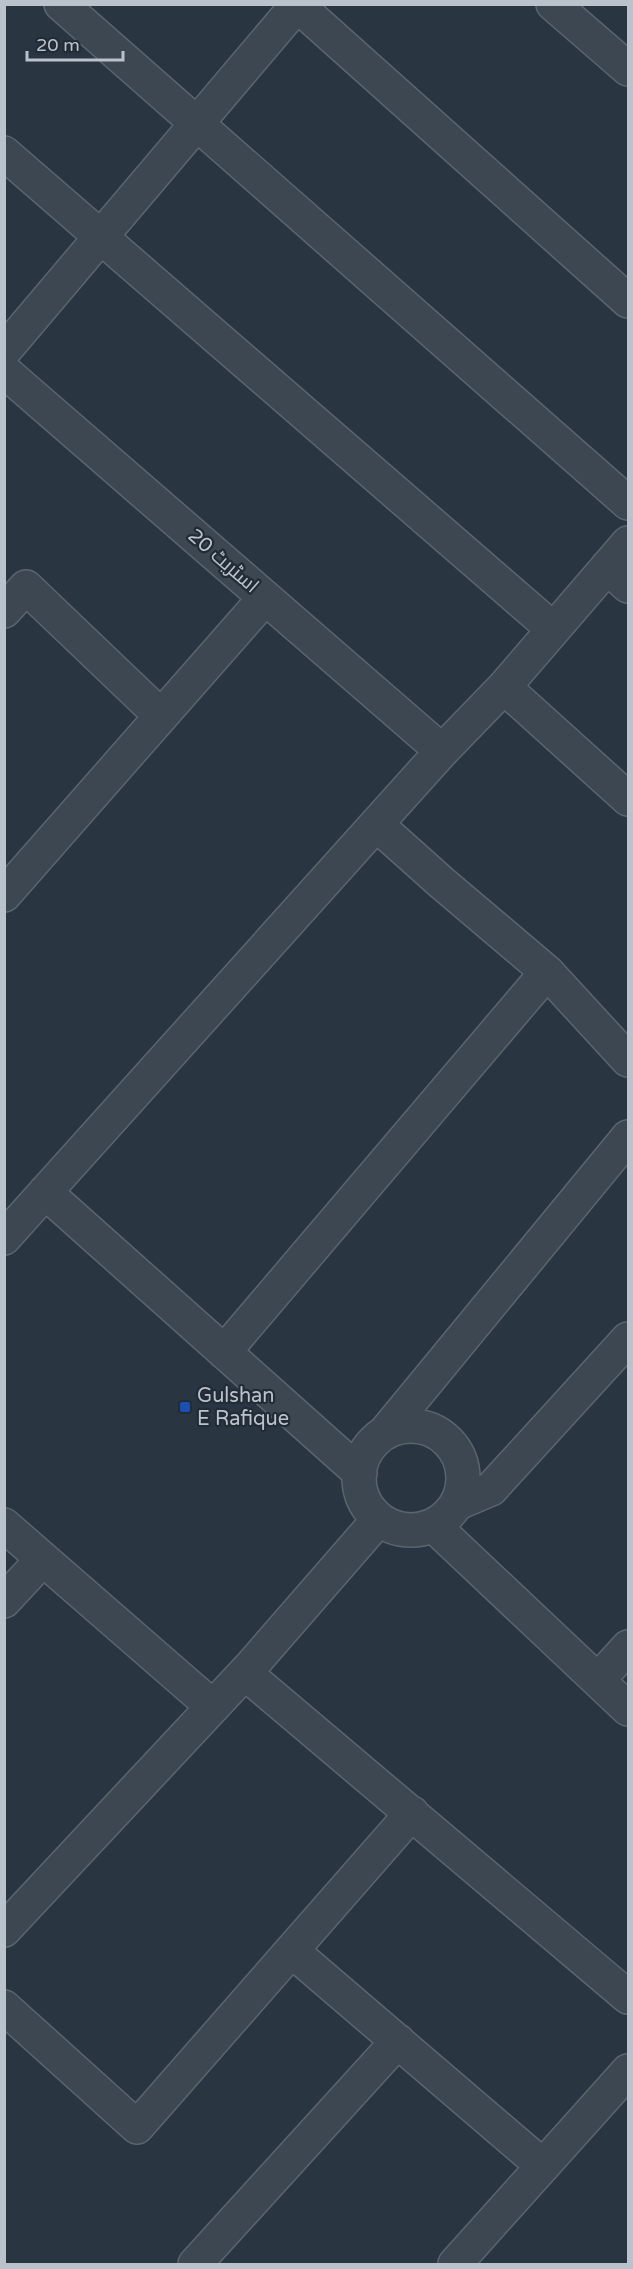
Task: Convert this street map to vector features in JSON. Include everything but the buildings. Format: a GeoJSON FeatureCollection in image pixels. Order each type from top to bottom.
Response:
{"type":"FeatureCollection","features":[{"type":"Feature","properties":{"kind":"street"},"geometry":{"type":"LineString","coordinates":[[61,4],[628,503]]}},
{"type":"Feature","properties":{"kind":"street"},"geometry":{"type":"LineString","coordinates":[[552,4],[628,69]]}},
{"type":"Feature","properties":{"kind":"street"},"geometry":{"type":"LineString","coordinates":[[4,351],[297,5],[628,301]]}},
{"type":"Feature","properties":{"kind":"street"},"geometry":{"type":"LineString","coordinates":[[4,153],[553,629]]}},
{"type":"Feature","properties":{"kind":"street","name":"اسٹریٹ 20"},"geometry":{"type":"LineString","coordinates":[[4,371],[442,751]]}},
{"type":"Feature","properties":{"kind":"street"},"geometry":{"type":"LineString","coordinates":[[4,1238],[442,751],[504,687],[553,629],[618,577],[628,543]]}},
{"type":"Feature","properties":{"kind":"street"},"geometry":{"type":"LineString","coordinates":[[4,611],[26,587],[161,716]]}},
{"type":"Feature","properties":{"kind":"street"},"geometry":{"type":"LineString","coordinates":[[4,895],[265,597]]}},
{"type":"Feature","properties":{"kind":"street"},"geometry":{"type":"LineString","coordinates":[[504,687],[628,799]]}},
{"type":"Feature","properties":{"kind":"street"},"geometry":{"type":"LineString","coordinates":[[376,824],[547,972],[628,1060]]}},
{"type":"Feature","properties":{"kind":"street"},"geometry":{"type":"LineString","coordinates":[[224,1352],[547,972]]}},
{"type":"Feature","properties":{"kind":"street"},"geometry":{"type":"LineString","coordinates":[[628,1137],[387,1430],[363,1452],[357,1485],[372,1515],[401,1530],[434,1526],[458,1503],[491,1489],[628,1339]]}},
{"type":"Feature","properties":{"kind":"street"},"geometry":{"type":"LineString","coordinates":[[45,1192],[360,1473]]}},
{"type":"Feature","properties":{"kind":"street"},"geometry":{"type":"LineString","coordinates":[[387,1430],[420,1425],[449,1441],[464,1471],[458,1503]]}},
{"type":"Feature","properties":{"kind":"street"},"geometry":{"type":"LineString","coordinates":[[4,1930],[245,1673],[379,1519]]}},
{"type":"Feature","properties":{"kind":"street"},"geometry":{"type":"LineString","coordinates":[[4,1525],[213,1707]]}},
{"type":"Feature","properties":{"kind":"street"},"geometry":{"type":"LineString","coordinates":[[434,1526],[628,1709]]}},
{"type":"Feature","properties":{"kind":"street"},"geometry":{"type":"LineString","coordinates":[[4,1601],[43,1558]]}},
{"type":"Feature","properties":{"kind":"street"},"geometry":{"type":"LineString","coordinates":[[598,1680],[628,1647]]}},
{"type":"Feature","properties":{"kind":"street"},"geometry":{"type":"LineString","coordinates":[[245,1673],[628,1997]]}},
{"type":"Feature","properties":{"kind":"street"},"geometry":{"type":"LineString","coordinates":[[4,2007],[137,2127],[412,1813]]}},
{"type":"Feature","properties":{"kind":"street"},"geometry":{"type":"LineString","coordinates":[[291,1951],[543,2166]]}},
{"type":"Feature","properties":{"kind":"street"},"geometry":{"type":"LineString","coordinates":[[195,2265],[398,2041]]}},
{"type":"Feature","properties":{"kind":"street"},"geometry":{"type":"LineString","coordinates":[[455,2265],[628,2071]]}},
{"type":"Feature","properties":{"kind":"place","name":"Gulshan E Rafique"},"geometry":{"type":"Point","coordinates":[185,1407]}}]}
